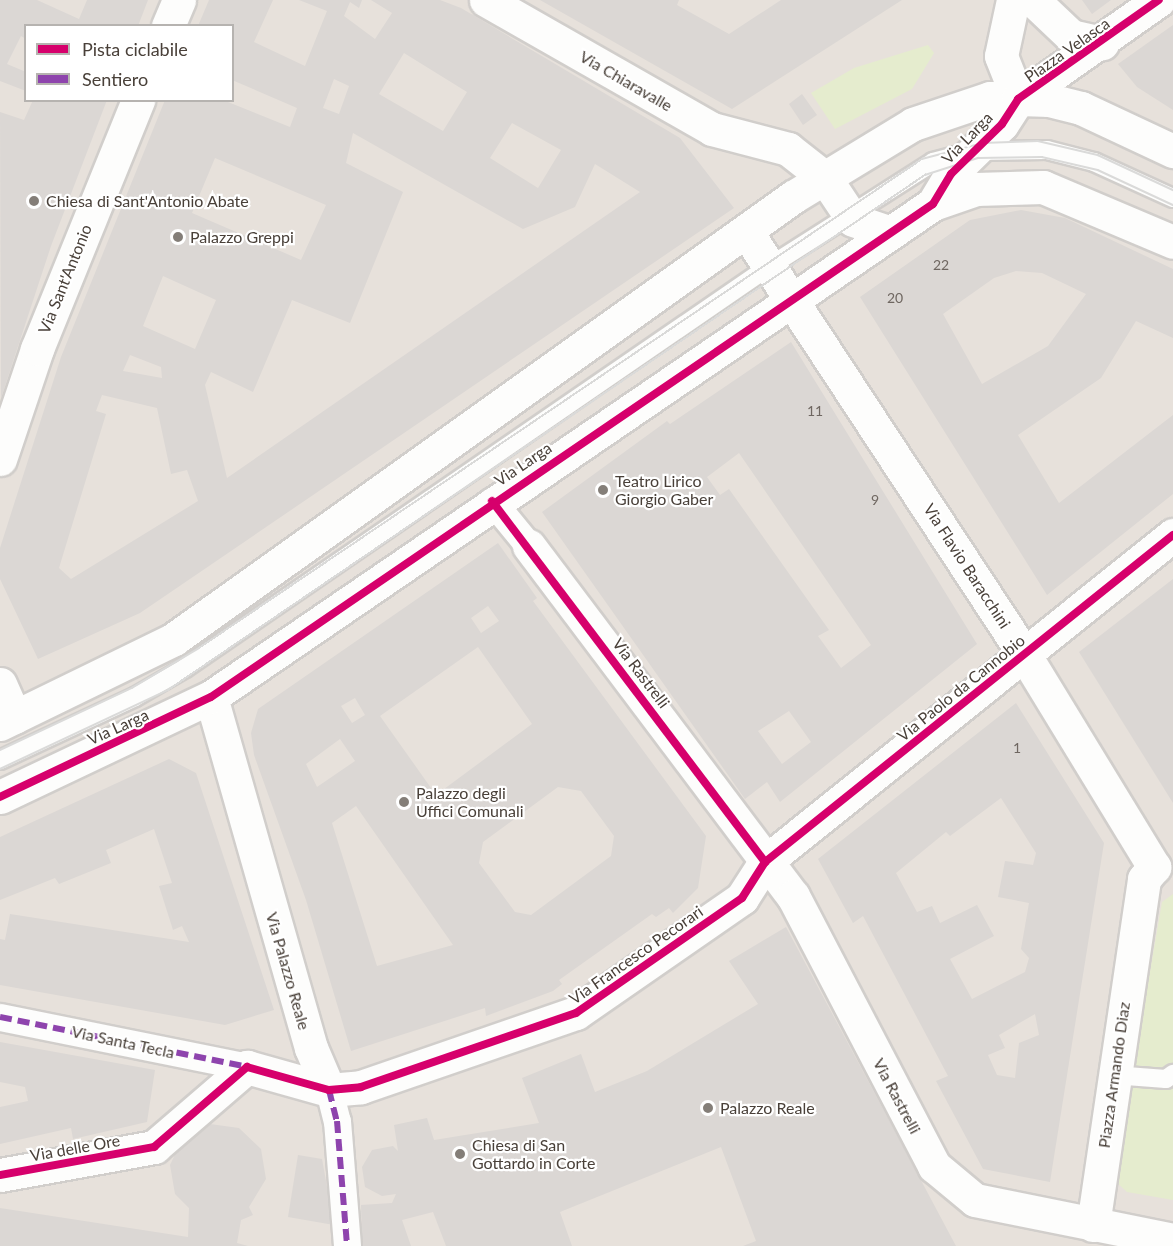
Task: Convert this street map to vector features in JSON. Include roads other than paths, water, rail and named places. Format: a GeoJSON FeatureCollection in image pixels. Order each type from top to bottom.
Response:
{"type":"FeatureCollection","features":[{"type":"Feature","properties":{"kind":"street"},"geometry":{"type":"LineString","coordinates":[[169,24],[179,0]]}},
{"type":"Feature","properties":{"kind":"street","name":"Via Chiaravalle"},"geometry":{"type":"LineString","coordinates":[[486,0],[711,129],[774,143],[825,178]]}},
{"type":"Feature","properties":{"kind":"street"},"geometry":{"type":"LineString","coordinates":[[1013,0],[1001,56],[1018,99],[1081,108],[1173,151]]}},
{"type":"Feature","properties":{"kind":"street"},"geometry":{"type":"LineString","coordinates":[[1033,0],[1071,36],[1102,43]]}},
{"type":"Feature","properties":{"kind":"street","name":"Piazza Velasca"},"geometry":{"type":"LineString","coordinates":[[1018,99],[1102,43],[1159,0]]}},
{"type":"Feature","properties":{"kind":"street","name":"Via Larga"},"geometry":{"type":"LineString","coordinates":[[0,684],[8,720],[174,639],[746,231],[825,178],[937,113],[990,98],[1018,99]]}},
{"type":"Feature","properties":{"kind":"street","name":"Via Larga"},"geometry":{"type":"LineString","coordinates":[[0,796],[211,697],[492,501],[933,204],[951,174],[974,151],[1018,99]]}},
{"type":"Feature","properties":{"kind":"street","name":"Via Sant'Antonio"},"geometry":{"type":"LineString","coordinates":[[0,459],[37,349],[137,102]]}},
{"type":"Feature","properties":{"kind":"street"},"geometry":{"type":"LineString","coordinates":[[825,178],[848,214],[890,233]]}},
{"type":"Feature","properties":{"kind":"street"},"geometry":{"type":"LineString","coordinates":[[933,204],[976,189],[1042,187],[1173,242]]}},
{"type":"Feature","properties":{"kind":"street"},"geometry":{"type":"LineString","coordinates":[[746,231],[793,298]]}},
{"type":"Feature","properties":{"kind":"street","name":"Via Flavio Baracchini"},"geometry":{"type":"LineString","coordinates":[[793,298],[1163,868]]}},
{"type":"Feature","properties":{"kind":"street","name":"Via Rastrelli"},"geometry":{"type":"LineString","coordinates":[[492,501],[529,546],[765,862],[793,896],[939,1173],[975,1200],[1093,1225]]}},
{"type":"Feature","properties":{"kind":"street","name":"Via Paolo da Cannobio"},"geometry":{"type":"LineString","coordinates":[[765,862],[1173,535]]}},
{"type":"Feature","properties":{"kind":"street","name":"Via Palazzo Reale"},"geometry":{"type":"LineString","coordinates":[[211,697],[311,1048],[329,1090],[337,1121],[347,1246]]}},
{"type":"Feature","properties":{"kind":"street","name":"Via Francesco Pecorari"},"geometry":{"type":"LineString","coordinates":[[329,1090],[361,1087],[576,1013],[742,898],[765,862]]}},
{"type":"Feature","properties":{"kind":"street","name":"Piazza Armando Diaz"},"geometry":{"type":"LineString","coordinates":[[1093,1225],[1113,1075],[1144,879],[1163,868]]}},
{"type":"Feature","properties":{"kind":"street","name":"Via Santa Tecla"},"geometry":{"type":"LineString","coordinates":[[0,1017],[247,1067]]}},
{"type":"Feature","properties":{"kind":"street"},"geometry":{"type":"LineString","coordinates":[[247,1067],[329,1090]]}},
{"type":"Feature","properties":{"kind":"street","name":"Via delle Ore"},"geometry":{"type":"LineString","coordinates":[[0,1175],[154,1148],[247,1067]]}},
{"type":"Feature","properties":{"kind":"street"},"geometry":{"type":"LineString","coordinates":[[1093,1225],[1173,1240]]}},
{"type":"Feature","properties":{"kind":"lane"},"geometry":{"type":"LineString","coordinates":[[974,151],[1028,148],[1072,154],[1173,198]]}},
{"type":"Feature","properties":{"kind":"lane","name":"Via Larga"},"geometry":{"type":"LineString","coordinates":[[0,760],[177,672],[848,214],[933,162],[974,151]]}},
{"type":"Feature","properties":{"kind":"lane"},"geometry":{"type":"LineString","coordinates":[[1113,1075],[1166,1079],[1173,1074]]}},
{"type":"Feature","properties":{"kind":"tram line"},"geometry":{"type":"LineString","coordinates":[[0,750],[132,688],[199,648],[922,159],[983,143],[1038,141],[1098,155],[1173,190]]}},
{"type":"Feature","properties":{"kind":"tram line"},"geometry":{"type":"LineString","coordinates":[[0,769],[168,690],[925,175],[978,158],[1042,157],[1098,170],[1173,205]]}},
{"type":"Feature","properties":{"kind":"place","name":"Chiesa di Sant'Antonio Abate"},"geometry":{"type":"Point","coordinates":[34,201]}},
{"type":"Feature","properties":{"kind":"place","name":"Palazzo Greppi"},"geometry":{"type":"Point","coordinates":[178,237]}},
{"type":"Feature","properties":{"kind":"place","name":"Teatro Lirico Giorgio Gaber"},"geometry":{"type":"Point","coordinates":[603,490]}},
{"type":"Feature","properties":{"kind":"place","name":"Palazzo degli Uffici Comunali"},"geometry":{"type":"Point","coordinates":[404,802]}},
{"type":"Feature","properties":{"kind":"place","name":"Palazzo Reale"},"geometry":{"type":"Point","coordinates":[708,1108]}},
{"type":"Feature","properties":{"kind":"place","name":"Chiesa di San Gottardo in Corte"},"geometry":{"type":"Point","coordinates":[460,1154]}}]}
